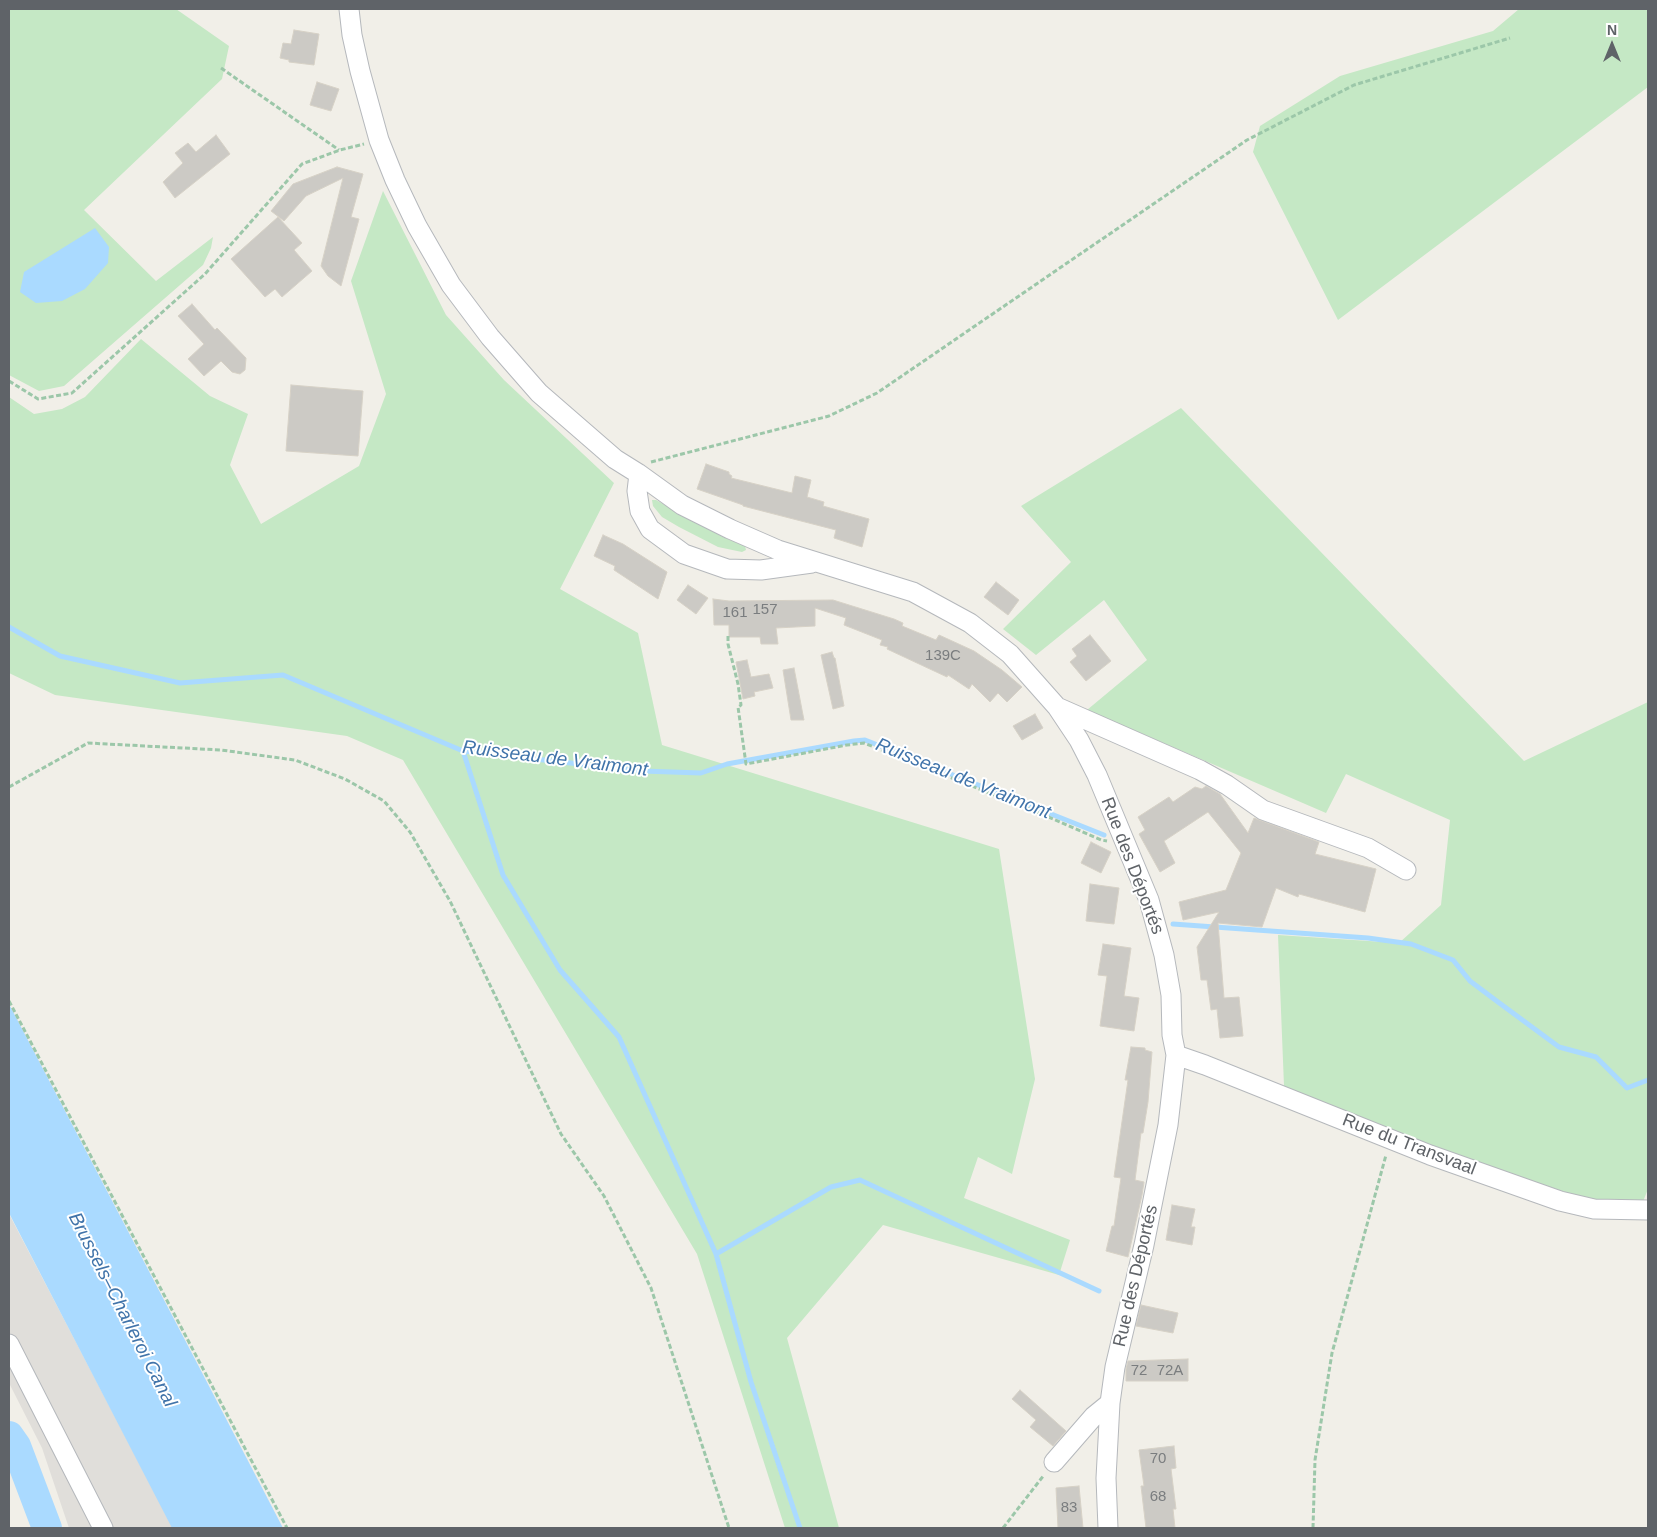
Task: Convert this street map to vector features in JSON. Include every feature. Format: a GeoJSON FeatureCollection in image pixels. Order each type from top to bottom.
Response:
{"type":"FeatureCollection","features":[{"type":"Feature","properties":{"kind":"street","name":"Rue des Déportés"},"geometry":{"type":"LineString","coordinates":[[349,9],[352,35],[360,71],[379,140],[395,180],[417,226],[451,285],[490,337],[539,393],[615,459],[682,504],[730,529],[778,550],[913,592],[970,623],[1010,654],[1057,707],[1080,740],[1097,775],[1149,900],[1164,955],[1171,995],[1172,1034],[1176,1055],[1168,1125],[1144,1245],[1115,1367],[1110,1403],[1106,1478],[1108,1528]]}},
{"type":"Feature","properties":{"kind":"street","name":"Rue des Déportés"},"geometry":{"type":"LineString","coordinates":[[639,474],[637,491],[640,510],[650,528],[684,554],[727,569],[776,569],[816,562]]}},
{"type":"Feature","properties":{"kind":"street"},"geometry":{"type":"LineString","coordinates":[[1057,707],[1200,770],[1228,785],[1263,810],[1368,848],[1406,870]]}},
{"type":"Feature","properties":{"kind":"street","name":"Rue du Transvaal"},"geometry":{"type":"LineString","coordinates":[[1176,1055],[1430,1155],[1560,1201],[1594,1209],[1648,1210]]}},
{"type":"Feature","properties":{"kind":"street"},"geometry":{"type":"LineString","coordinates":[[9,1344],[103,1528]]}},
{"type":"Feature","properties":{"kind":"street"},"geometry":{"type":"LineString","coordinates":[[1054,1462],[1094,1416],[1110,1403]]}},
{"type":"Feature","properties":{"kind":"path"},"geometry":{"type":"LineString","coordinates":[[639,474],[646,465],[654,461],[829,416],[877,393],[1247,140],[1354,84],[1510,38]]}},
{"type":"Feature","properties":{"kind":"path"},"geometry":{"type":"LineString","coordinates":[[221,68],[340,150]]}},
{"type":"Feature","properties":{"kind":"path"},"geometry":{"type":"LineString","coordinates":[[9,381],[38,399],[72,393],[205,274],[302,164],[340,150],[379,140]]}},
{"type":"Feature","properties":{"kind":"path"},"geometry":{"type":"LineString","coordinates":[[728,636],[741,705],[738,707],[746,764],[847,744],[864,744],[1012,801],[1101,840],[1125,842]]}},
{"type":"Feature","properties":{"kind":"path"},"geometry":{"type":"LineString","coordinates":[[9,787],[88,743],[221,750],[294,760],[345,779],[384,800],[410,832],[450,901],[561,1134],[604,1196],[651,1288],[729,1528]]}},
{"type":"Feature","properties":{"kind":"path"},"geometry":{"type":"LineString","coordinates":[[9,1001],[287,1528]]}},
{"type":"Feature","properties":{"kind":"path"},"geometry":{"type":"LineString","coordinates":[[1313,1528],[1315,1460],[1332,1353],[1390,1139]]}},
{"type":"Feature","properties":{"kind":"path"},"geometry":{"type":"LineString","coordinates":[[1003,1528],[1054,1462]]}},
{"type":"Feature","properties":{"kind":"shaded area"},"geometry":{"type":"Polygon","coordinates":[[[9,1214],[173,1528],[69,1528],[42,1448],[9,1383],[9,1214]]]}},
{"type":"Feature","properties":{"kind":"green space"},"geometry":{"type":"Polygon","coordinates":[[[9,9],[176,9],[229,46],[222,79],[84,210],[156,281],[213,237],[211,248],[203,265],[64,386],[39,391],[9,375],[9,9]]]}},
{"type":"Feature","properties":{"kind":"green space"},"geometry":{"type":"Polygon","coordinates":[[[1519,9],[1648,9],[1648,87],[1338,320],[1253,152],[1260,126],[1340,76],[1493,31],[1519,9]]]}},
{"type":"Feature","properties":{"kind":"green space"},"geometry":{"type":"Polygon","coordinates":[[[383,191],[446,315],[504,380],[614,483],[560,589],[638,633],[662,745],[999,849],[1035,1079],[1012,1174],[978,1157],[964,1198],[1070,1240],[1059,1275],[883,1225],[787,1338],[839,1528],[785,1528],[697,1254],[403,760],[347,736],[55,695],[9,673],[9,397],[34,414],[62,409],[85,397],[141,339],[210,396],[248,414],[230,465],[261,524],[359,466],[386,394],[351,281],[383,191]]]}},
{"type":"Feature","properties":{"kind":"green space"},"geometry":{"type":"Polygon","coordinates":[[[1181,408],[1524,761],[1648,702],[1648,1189],[1642,1204],[1591,1201],[1381,1129],[1284,1086],[1278,935],[1399,943],[1441,905],[1450,820],[1346,774],[1326,813],[1087,710],[1147,660],[1104,600],[1036,655],[1003,629],[1071,562],[1021,506],[1181,408]]]}},
{"type":"Feature","properties":{"kind":"green space"},"geometry":{"type":"Polygon","coordinates":[[[652,500],[656,500],[723,537],[745,546],[746,550],[742,552],[718,547],[679,527],[662,517],[653,506],[652,500]]]}},
{"type":"Feature","properties":{"kind":"water"},"geometry":{"type":"Polygon","coordinates":[[[95,228],[109,247],[108,263],[85,289],[62,301],[36,303],[20,292],[24,272],[95,228]]]}},
{"type":"Feature","properties":{"kind":"water","name":"Brussels–Charleroi Canal"},"geometry":{"type":"Polygon","coordinates":[[[9,1004],[283,1528],[172,1528],[9,1213],[9,1004]]]}},
{"type":"Feature","properties":{"kind":"building"},"geometry":{"type":"Polygon","coordinates":[[[294,30],[319,34],[314,65],[289,62],[289,60],[280,58],[283,43],[291,44],[294,30]]]}},
{"type":"Feature","properties":{"kind":"building"},"geometry":{"type":"Polygon","coordinates":[[[317,82],[339,89],[331,111],[310,105],[317,82]]]}},
{"type":"Feature","properties":{"kind":"building"},"geometry":{"type":"Polygon","coordinates":[[[216,135],[230,154],[175,198],[163,182],[183,163],[175,153],[188,143],[196,152],[216,135]]]}},
{"type":"Feature","properties":{"kind":"building"},"geometry":{"type":"Polygon","coordinates":[[[337,167],[363,174],[351,217],[359,219],[341,286],[328,276],[321,266],[343,178],[306,196],[284,221],[271,211],[293,184],[337,167]]]}},
{"type":"Feature","properties":{"kind":"building"},"geometry":{"type":"Polygon","coordinates":[[[278,217],[302,243],[294,250],[312,271],[282,297],[275,289],[265,297],[231,259],[278,217]]]}},
{"type":"Feature","properties":{"kind":"building"},"geometry":{"type":"Polygon","coordinates":[[[192,304],[215,330],[217,328],[246,358],[245,370],[240,374],[232,372],[221,361],[204,376],[188,359],[204,344],[178,316],[192,304]]]}},
{"type":"Feature","properties":{"kind":"building"},"geometry":{"type":"Polygon","coordinates":[[[291,385],[363,391],[358,456],[286,451],[291,385]]]}},
{"type":"Feature","properties":{"kind":"building"},"geometry":{"type":"Polygon","coordinates":[[[706,464],[729,472],[732,476],[731,478],[792,493],[795,476],[811,480],[807,497],[824,502],[823,506],[869,519],[862,547],[834,538],[836,530],[743,506],[697,489],[706,464]]]}},
{"type":"Feature","properties":{"kind":"building"},"geometry":{"type":"Polygon","coordinates":[[[603,535],[623,544],[667,572],[658,599],[614,570],[615,566],[594,556],[603,535]]]}},
{"type":"Feature","properties":{"kind":"building"},"geometry":{"type":"Polygon","coordinates":[[[996,582],[1019,600],[1008,615],[984,597],[996,582]]]}},
{"type":"Feature","properties":{"kind":"building"},"geometry":{"type":"Polygon","coordinates":[[[688,585],[708,598],[696,614],[677,600],[688,585]]]}},
{"type":"Feature","properties":{"kind":"building"},"geometry":{"type":"Polygon","coordinates":[[[713,599],[729,601],[833,600],[894,619],[903,623],[902,626],[936,640],[939,635],[974,651],[1002,670],[1022,687],[1007,702],[998,693],[990,702],[972,684],[969,689],[948,675],[947,677],[887,649],[888,647],[880,645],[882,640],[844,625],[846,618],[815,608],[815,626],[776,628],[778,644],[761,644],[760,637],[729,637],[729,625],[714,625],[713,599]]]}},
{"type":"Feature","properties":{"kind":"building"},"geometry":{"type":"Polygon","coordinates":[[[1090,635],[1111,661],[1086,681],[1070,662],[1077,656],[1072,649],[1090,635]]]}},
{"type":"Feature","properties":{"kind":"building"},"geometry":{"type":"Polygon","coordinates":[[[832,652],[835,658],[844,706],[833,709],[821,655],[832,652]]]}},
{"type":"Feature","properties":{"kind":"building"},"geometry":{"type":"Polygon","coordinates":[[[747,660],[751,677],[769,674],[773,688],[754,692],[755,696],[743,699],[736,662],[747,660]]]}},
{"type":"Feature","properties":{"kind":"building"},"geometry":{"type":"Polygon","coordinates":[[[794,668],[804,720],[791,720],[783,670],[794,668]]]}},
{"type":"Feature","properties":{"kind":"building"},"geometry":{"type":"Polygon","coordinates":[[[1035,714],[1043,728],[1022,740],[1013,726],[1035,714]]]}},
{"type":"Feature","properties":{"kind":"building"},"geometry":{"type":"Polygon","coordinates":[[[1206,786],[1220,794],[1248,833],[1254,818],[1319,842],[1315,854],[1376,869],[1365,912],[1299,894],[1298,897],[1276,888],[1262,927],[1218,923],[1224,998],[1239,997],[1243,1036],[1220,1038],[1217,1009],[1211,1010],[1207,980],[1201,980],[1197,947],[1219,912],[1183,920],[1179,902],[1226,890],[1241,853],[1208,812],[1164,841],[1175,863],[1160,872],[1139,834],[1145,830],[1138,817],[1169,797],[1173,802],[1195,787],[1202,789],[1206,786]]]}},
{"type":"Feature","properties":{"kind":"building"},"geometry":{"type":"Polygon","coordinates":[[[1091,842],[1111,852],[1101,873],[1081,863],[1091,842]]]}},
{"type":"Feature","properties":{"kind":"building"},"geometry":{"type":"Polygon","coordinates":[[[1090,884],[1119,888],[1114,924],[1086,921],[1090,884]]]}},
{"type":"Feature","properties":{"kind":"building"},"geometry":{"type":"Polygon","coordinates":[[[1103,944],[1131,948],[1124,996],[1139,998],[1134,1031],[1100,1026],[1107,976],[1098,975],[1103,944]]]}},
{"type":"Feature","properties":{"kind":"building"},"geometry":{"type":"Polygon","coordinates":[[[1131,1047],[1145,1048],[1145,1050],[1152,1052],[1148,1102],[1143,1133],[1141,1133],[1135,1180],[1144,1182],[1128,1257],[1106,1251],[1112,1226],[1114,1226],[1121,1178],[1114,1177],[1128,1080],[1125,1080],[1131,1047]]]}},
{"type":"Feature","properties":{"kind":"building"},"geometry":{"type":"Polygon","coordinates":[[[1172,1205],[1195,1209],[1191,1227],[1195,1227],[1192,1245],[1166,1240],[1172,1205]]]}},
{"type":"Feature","properties":{"kind":"building"},"geometry":{"type":"Polygon","coordinates":[[[1141,1305],[1178,1313],[1173,1333],[1136,1326],[1141,1305]]]}},
{"type":"Feature","properties":{"kind":"building"},"geometry":{"type":"Polygon","coordinates":[[[1188,1359],[1188,1381],[1126,1381],[1128,1361],[1188,1359]]]}},
{"type":"Feature","properties":{"kind":"building"},"geometry":{"type":"Polygon","coordinates":[[[1020,1390],[1066,1431],[1053,1446],[1030,1427],[1036,1420],[1012,1399],[1020,1390]]]}},
{"type":"Feature","properties":{"kind":"building"},"geometry":{"type":"Polygon","coordinates":[[[1174,1446],[1176,1468],[1171,1469],[1176,1509],[1173,1509],[1175,1528],[1146,1528],[1141,1486],[1144,1486],[1139,1450],[1174,1446]]]}},
{"type":"Feature","properties":{"kind":"building"},"geometry":{"type":"Polygon","coordinates":[[[1079,1486],[1083,1528],[1058,1528],[1056,1488],[1079,1486]]]}},
{"type":"Feature","properties":{"kind":"waterway","name":"Ruisseau de Vraimont"},"geometry":{"type":"LineString","coordinates":[[9,627],[60,656],[180,683],[283,675],[463,751],[642,771],[701,773],[727,764],[865,740],[1104,835]]}},
{"type":"Feature","properties":{"kind":"waterway"},"geometry":{"type":"LineString","coordinates":[[463,751],[503,875],[560,970],[619,1037],[716,1254],[751,1382],[800,1528]]}},
{"type":"Feature","properties":{"kind":"waterway","name":"Ruisseau de Vraimont"},"geometry":{"type":"LineString","coordinates":[[1173,924],[1368,938],[1411,944],[1453,960],[1470,981],[1559,1047],[1596,1057],[1627,1088],[1648,1080]]}},
{"type":"Feature","properties":{"kind":"waterway"},"geometry":{"type":"LineString","coordinates":[[716,1254],[831,1187],[860,1180],[1099,1291]]}},
{"type":"Feature","properties":{"kind":"waterway"},"geometry":{"type":"LineString","coordinates":[[9,1436],[16,1446],[47,1528]]}}]}
